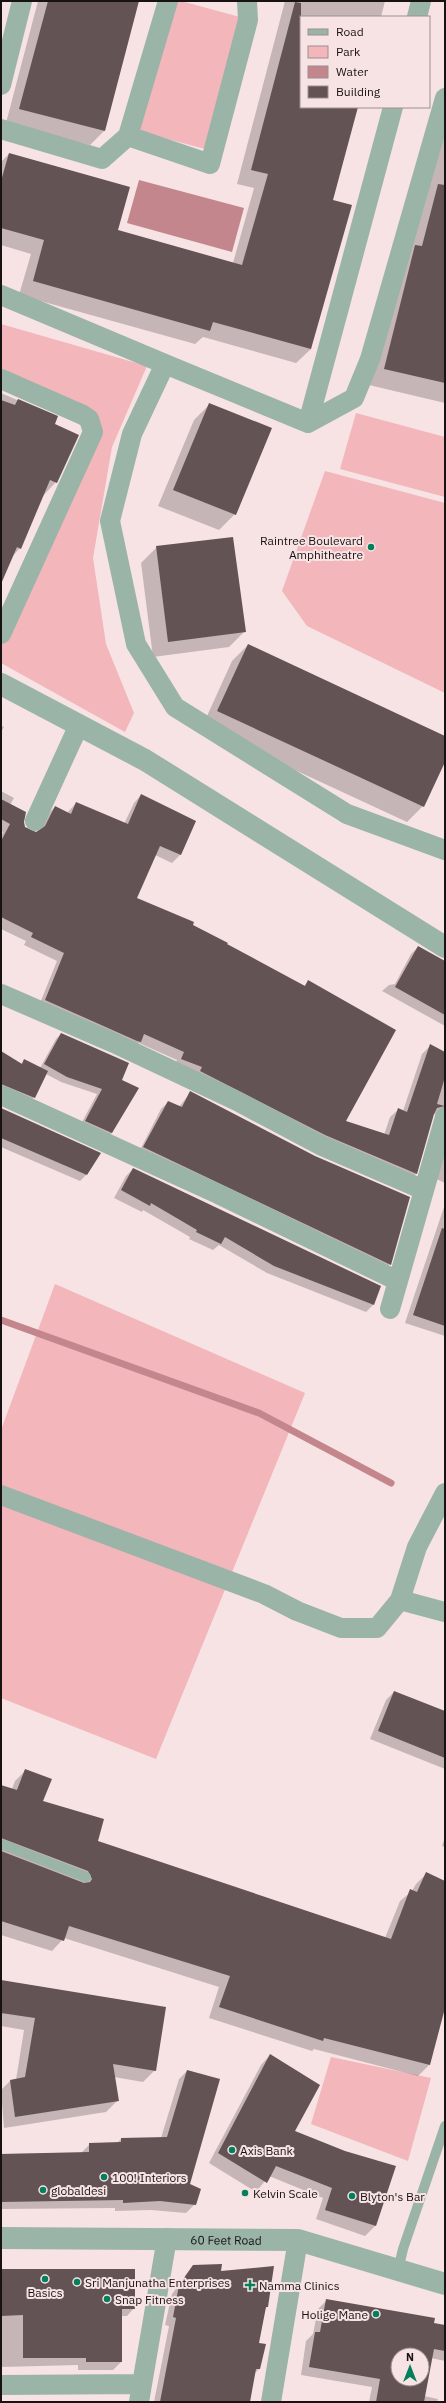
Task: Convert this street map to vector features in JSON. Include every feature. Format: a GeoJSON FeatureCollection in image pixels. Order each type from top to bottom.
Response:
{"type":"FeatureCollection","features":[{"type":"Feature","properties":{"kind":"street"},"geometry":{"type":"LineString","coordinates":[[1,85],[22,1]]}},
{"type":"Feature","properties":{"kind":"street"},"geometry":{"type":"LineString","coordinates":[[1,129],[102,159],[128,136],[168,1]]}},
{"type":"Feature","properties":{"kind":"street"},"geometry":{"type":"LineString","coordinates":[[128,136],[210,164],[248,20],[247,1]]}},
{"type":"Feature","properties":{"kind":"street"},"geometry":{"type":"LineString","coordinates":[[417,16],[421,1]]}},
{"type":"Feature","properties":{"kind":"street"},"geometry":{"type":"LineString","coordinates":[[308,423],[354,398],[370,359],[445,98]]}},
{"type":"Feature","properties":{"kind":"street"},"geometry":{"type":"LineString","coordinates":[[308,423],[393,108]]}},
{"type":"Feature","properties":{"kind":"street"},"geometry":{"type":"LineString","coordinates":[[1,295],[308,423]]}},
{"type":"Feature","properties":{"kind":"street"},"geometry":{"type":"LineString","coordinates":[[165,364],[132,434],[110,521],[136,644],[175,707],[347,814],[445,850]]}},
{"type":"Feature","properties":{"kind":"street"},"geometry":{"type":"LineString","coordinates":[[1,379],[89,419],[93,432],[1,634]]}},
{"type":"Feature","properties":{"kind":"street"},"geometry":{"type":"LineString","coordinates":[[1,684],[32,698],[78,727],[145,760],[445,947]]}},
{"type":"Feature","properties":{"kind":"street"},"geometry":{"type":"LineString","coordinates":[[35,821],[78,727]]}},
{"type":"Feature","properties":{"kind":"street"},"geometry":{"type":"LineString","coordinates":[[1,994],[114,1043],[237,1101],[320,1145],[424,1190]]}},
{"type":"Feature","properties":{"kind":"street"},"geometry":{"type":"LineString","coordinates":[[1,1095],[218,1194],[398,1281]]}},
{"type":"Feature","properties":{"kind":"street"},"geometry":{"type":"LineString","coordinates":[[390,1309],[445,1117]]}},
{"type":"Feature","properties":{"kind":"street"},"geometry":{"type":"LineString","coordinates":[[1,1495],[264,1594],[297,1611],[341,1628],[377,1628],[400,1600],[417,1547],[445,1493]]}},
{"type":"Feature","properties":{"kind":"street"},"geometry":{"type":"LineString","coordinates":[[400,1600],[445,1612]]}},
{"type":"Feature","properties":{"kind":"street","name":"60 Feet Road"},"geometry":{"type":"LineString","coordinates":[[1,2238],[298,2240],[445,2284]]}},
{"type":"Feature","properties":{"kind":"street"},"geometry":{"type":"LineString","coordinates":[[1,2385],[141,2393],[167,2238]]}},
{"type":"Feature","properties":{"kind":"street"},"geometry":{"type":"LineString","coordinates":[[271,2402],[298,2240]]}},
{"type":"Feature","properties":{"kind":"lane"},"geometry":{"type":"LineString","coordinates":[[1,1844],[86,1878]]}},
{"type":"Feature","properties":{"kind":"lane"},"geometry":{"type":"LineString","coordinates":[[398,2270],[403,2249],[445,2126]]}},
{"type":"Feature","properties":{"kind":"green space"},"geometry":{"type":"Polygon","coordinates":[[[172,1],[181,1],[240,17],[205,149],[138,131],[172,1]]]}},
{"type":"Feature","properties":{"kind":"green space"},"geometry":{"type":"Polygon","coordinates":[[[1,324],[147,366],[112,447],[93,558],[106,644],[134,713],[125,732],[1,663],[1,620],[97,417],[1,376],[1,324]]]}},
{"type":"Feature","properties":{"kind":"green space"},"geometry":{"type":"Polygon","coordinates":[[[356,413],[445,437],[445,497],[340,469],[356,413]]]}},
{"type":"Feature","properties":{"kind":"green space","name":"Raintree Boulevard Amphitheatre"},"geometry":{"type":"Polygon","coordinates":[[[325,471],[445,503],[445,693],[307,626],[282,591],[325,471]]]}},
{"type":"Feature","properties":{"kind":"green space"},"geometry":{"type":"Polygon","coordinates":[[[55,1284],[305,1393],[156,1759],[1,1698],[1,1430],[55,1284]]]}},
{"type":"Feature","properties":{"kind":"green space"},"geometry":{"type":"Polygon","coordinates":[[[331,2057],[431,2078],[408,2161],[311,2124],[331,2057]]]}},
{"type":"Feature","properties":{"kind":"water"},"geometry":{"type":"Polygon","coordinates":[[[139,180],[244,208],[232,252],[127,223],[139,180]]]}},
{"type":"Feature","properties":{"kind":"building"},"geometry":{"type":"Polygon","coordinates":[[[48,1],[139,1],[105,131],[19,109],[48,1]]]}},
{"type":"Feature","properties":{"kind":"building"},"geometry":{"type":"Polygon","coordinates":[[[295,2],[301,3],[300,108],[358,108],[333,200],[352,205],[311,349],[213,322],[210,331],[33,281],[44,240],[1,228],[1,181],[9,153],[130,187],[118,230],[242,265],[268,174],[251,170],[295,2]]]}},
{"type":"Feature","properties":{"kind":"building"},"geometry":{"type":"Polygon","coordinates":[[[438,184],[445,185],[445,383],[384,369],[415,245],[422,246],[438,184]]]}},
{"type":"Feature","properties":{"kind":"building"},"geometry":{"type":"Polygon","coordinates":[[[18,399],[58,416],[55,424],[79,435],[57,483],[50,480],[21,549],[17,547],[1,584],[1,400],[15,405],[18,399]]]}},
{"type":"Feature","properties":{"kind":"building"},"geometry":{"type":"Polygon","coordinates":[[[209,403],[272,428],[236,515],[173,490],[209,403]]]}},
{"type":"Feature","properties":{"kind":"building"},"geometry":{"type":"Polygon","coordinates":[[[233,537],[246,632],[168,642],[156,546],[233,537]]]}},
{"type":"Feature","properties":{"kind":"building"},"geometry":{"type":"Polygon","coordinates":[[[248,644],[445,736],[445,762],[424,807],[217,711],[248,644]]]}},
{"type":"Feature","properties":{"kind":"building"},"geometry":{"type":"Polygon","coordinates":[[[141,794],[196,821],[181,855],[160,846],[137,898],[194,922],[193,925],[305,986],[308,980],[396,1030],[346,1121],[389,1135],[398,1108],[407,1112],[430,1044],[445,1052],[445,1077],[437,1104],[445,1106],[437,1108],[434,1114],[417,1174],[325,1135],[200,1071],[202,1067],[181,1059],[184,1052],[144,1034],[141,1042],[137,1041],[45,1000],[64,953],[31,937],[33,933],[1,917],[1,841],[10,824],[1,819],[1,799],[26,812],[24,822],[25,827],[36,832],[45,826],[55,806],[71,814],[76,802],[128,824],[141,794]]]}},
{"type":"Feature","properties":{"kind":"building"},"geometry":{"type":"Polygon","coordinates":[[[418,946],[445,961],[445,1015],[395,987],[418,946]]]}},
{"type":"Feature","properties":{"kind":"building"},"geometry":{"type":"Polygon","coordinates":[[[61,1033],[129,1063],[122,1080],[139,1088],[112,1133],[85,1121],[102,1089],[67,1077],[44,1064],[61,1033]]]}},
{"type":"Feature","properties":{"kind":"building"},"geometry":{"type":"Polygon","coordinates":[[[1,1051],[22,1064],[24,1059],[48,1071],[35,1098],[1,1084],[1,1051]]]}},
{"type":"Feature","properties":{"kind":"building"},"geometry":{"type":"Polygon","coordinates":[[[190,1091],[315,1156],[410,1197],[391,1265],[143,1147],[168,1101],[182,1107],[190,1091]]]}},
{"type":"Feature","properties":{"kind":"building"},"geometry":{"type":"Polygon","coordinates":[[[1,1108],[101,1153],[87,1175],[1,1138],[1,1108]]]}},
{"type":"Feature","properties":{"kind":"building"},"geometry":{"type":"Polygon","coordinates":[[[133,1168],[381,1286],[374,1305],[274,1266],[225,1237],[221,1244],[196,1232],[197,1230],[151,1203],[150,1206],[121,1190],[133,1168]]]}},
{"type":"Feature","properties":{"kind":"building"},"geometry":{"type":"Polygon","coordinates":[[[442,1228],[445,1229],[445,1326],[413,1315],[442,1228]]]}},
{"type":"Feature","properties":{"kind":"building"},"geometry":{"type":"Polygon","coordinates":[[[394,1691],[445,1711],[445,1758],[378,1731],[394,1691]]]}},
{"type":"Feature","properties":{"kind":"building"},"geometry":{"type":"Polygon","coordinates":[[[25,1769],[52,1779],[43,1801],[104,1819],[98,1841],[391,1939],[410,1889],[417,1892],[426,1872],[445,1881],[445,2008],[430,2065],[324,2038],[323,2041],[219,2007],[230,1976],[69,1926],[64,1941],[1,1921],[1,1851],[84,1883],[90,1882],[92,1879],[88,1871],[1,1838],[1,1785],[17,1790],[25,1769]]]}},
{"type":"Feature","properties":{"kind":"building"},"geometry":{"type":"Polygon","coordinates":[[[1,1980],[166,2007],[156,2071],[113,2064],[119,2101],[15,2117],[10,2080],[25,2077],[35,2018],[1,2013],[1,1980]]]}},
{"type":"Feature","properties":{"kind":"building"},"geometry":{"type":"Polygon","coordinates":[[[270,2054],[320,2085],[295,2131],[345,2151],[396,2166],[376,2226],[325,2210],[332,2188],[276,2166],[267,2183],[218,2153],[270,2054]]]}},
{"type":"Feature","properties":{"kind":"building"},"geometry":{"type":"Polygon","coordinates":[[[187,2070],[220,2079],[190,2184],[201,2189],[196,2205],[160,2201],[123,2203],[123,2200],[1,2202],[1,2154],[89,2152],[89,2143],[121,2142],[121,2138],[167,2137],[187,2070]]]}},
{"type":"Feature","properties":{"kind":"building"},"geometry":{"type":"Polygon","coordinates":[[[222,2264],[221,2271],[274,2266],[268,2307],[266,2307],[259,2343],[266,2344],[260,2369],[256,2369],[250,2402],[160,2402],[176,2318],[173,2317],[179,2285],[193,2265],[222,2264]]]}},
{"type":"Feature","properties":{"kind":"building"},"geometry":{"type":"Polygon","coordinates":[[[1,2269],[135,2269],[135,2309],[122,2309],[122,2362],[86,2362],[86,2358],[23,2358],[23,2315],[1,2316],[1,2269]]]}},
{"type":"Feature","properties":{"kind":"building"},"geometry":{"type":"Polygon","coordinates":[[[326,2299],[435,2318],[434,2323],[445,2325],[445,2351],[434,2349],[430,2370],[430,2347],[390,2347],[390,2387],[427,2387],[424,2402],[376,2402],[380,2379],[309,2367],[315,2332],[320,2332],[326,2299]]]}},
{"type":"Feature","properties":{"kind":"waterway"},"geometry":{"type":"LineString","coordinates":[[1,1320],[259,1413],[391,1483]]}},
{"type":"Feature","properties":{"kind":"place","name":"Raintree Boulevard Amphitheatre"},"geometry":{"type":"Point","coordinates":[371,547]}},
{"type":"Feature","properties":{"kind":"place","name":"Axis Bank"},"geometry":{"type":"Point","coordinates":[232,2150]}},
{"type":"Feature","properties":{"kind":"place","name":"100! Interiors"},"geometry":{"type":"Point","coordinates":[104,2177]}},
{"type":"Feature","properties":{"kind":"place","name":"globaldesi"},"geometry":{"type":"Point","coordinates":[43,2190]}},
{"type":"Feature","properties":{"kind":"place","name":"Kelvin Scale"},"geometry":{"type":"Point","coordinates":[245,2193]}},
{"type":"Feature","properties":{"kind":"place","name":"Blyton's Bar"},"geometry":{"type":"Point","coordinates":[352,2196]}},
{"type":"Feature","properties":{"kind":"place","name":"Basics"},"geometry":{"type":"Point","coordinates":[45,2279]}},
{"type":"Feature","properties":{"kind":"place","name":"Sri Manjunatha Enterprises"},"geometry":{"type":"Point","coordinates":[77,2282]}},
{"type":"Feature","properties":{"kind":"place","name":"Namma Clinics"},"geometry":{"type":"Point","coordinates":[250,2285]}},
{"type":"Feature","properties":{"kind":"place","name":"Snap Fitness"},"geometry":{"type":"Point","coordinates":[107,2299]}},
{"type":"Feature","properties":{"kind":"place","name":"Holige Mane"},"geometry":{"type":"Point","coordinates":[376,2314]}}]}
